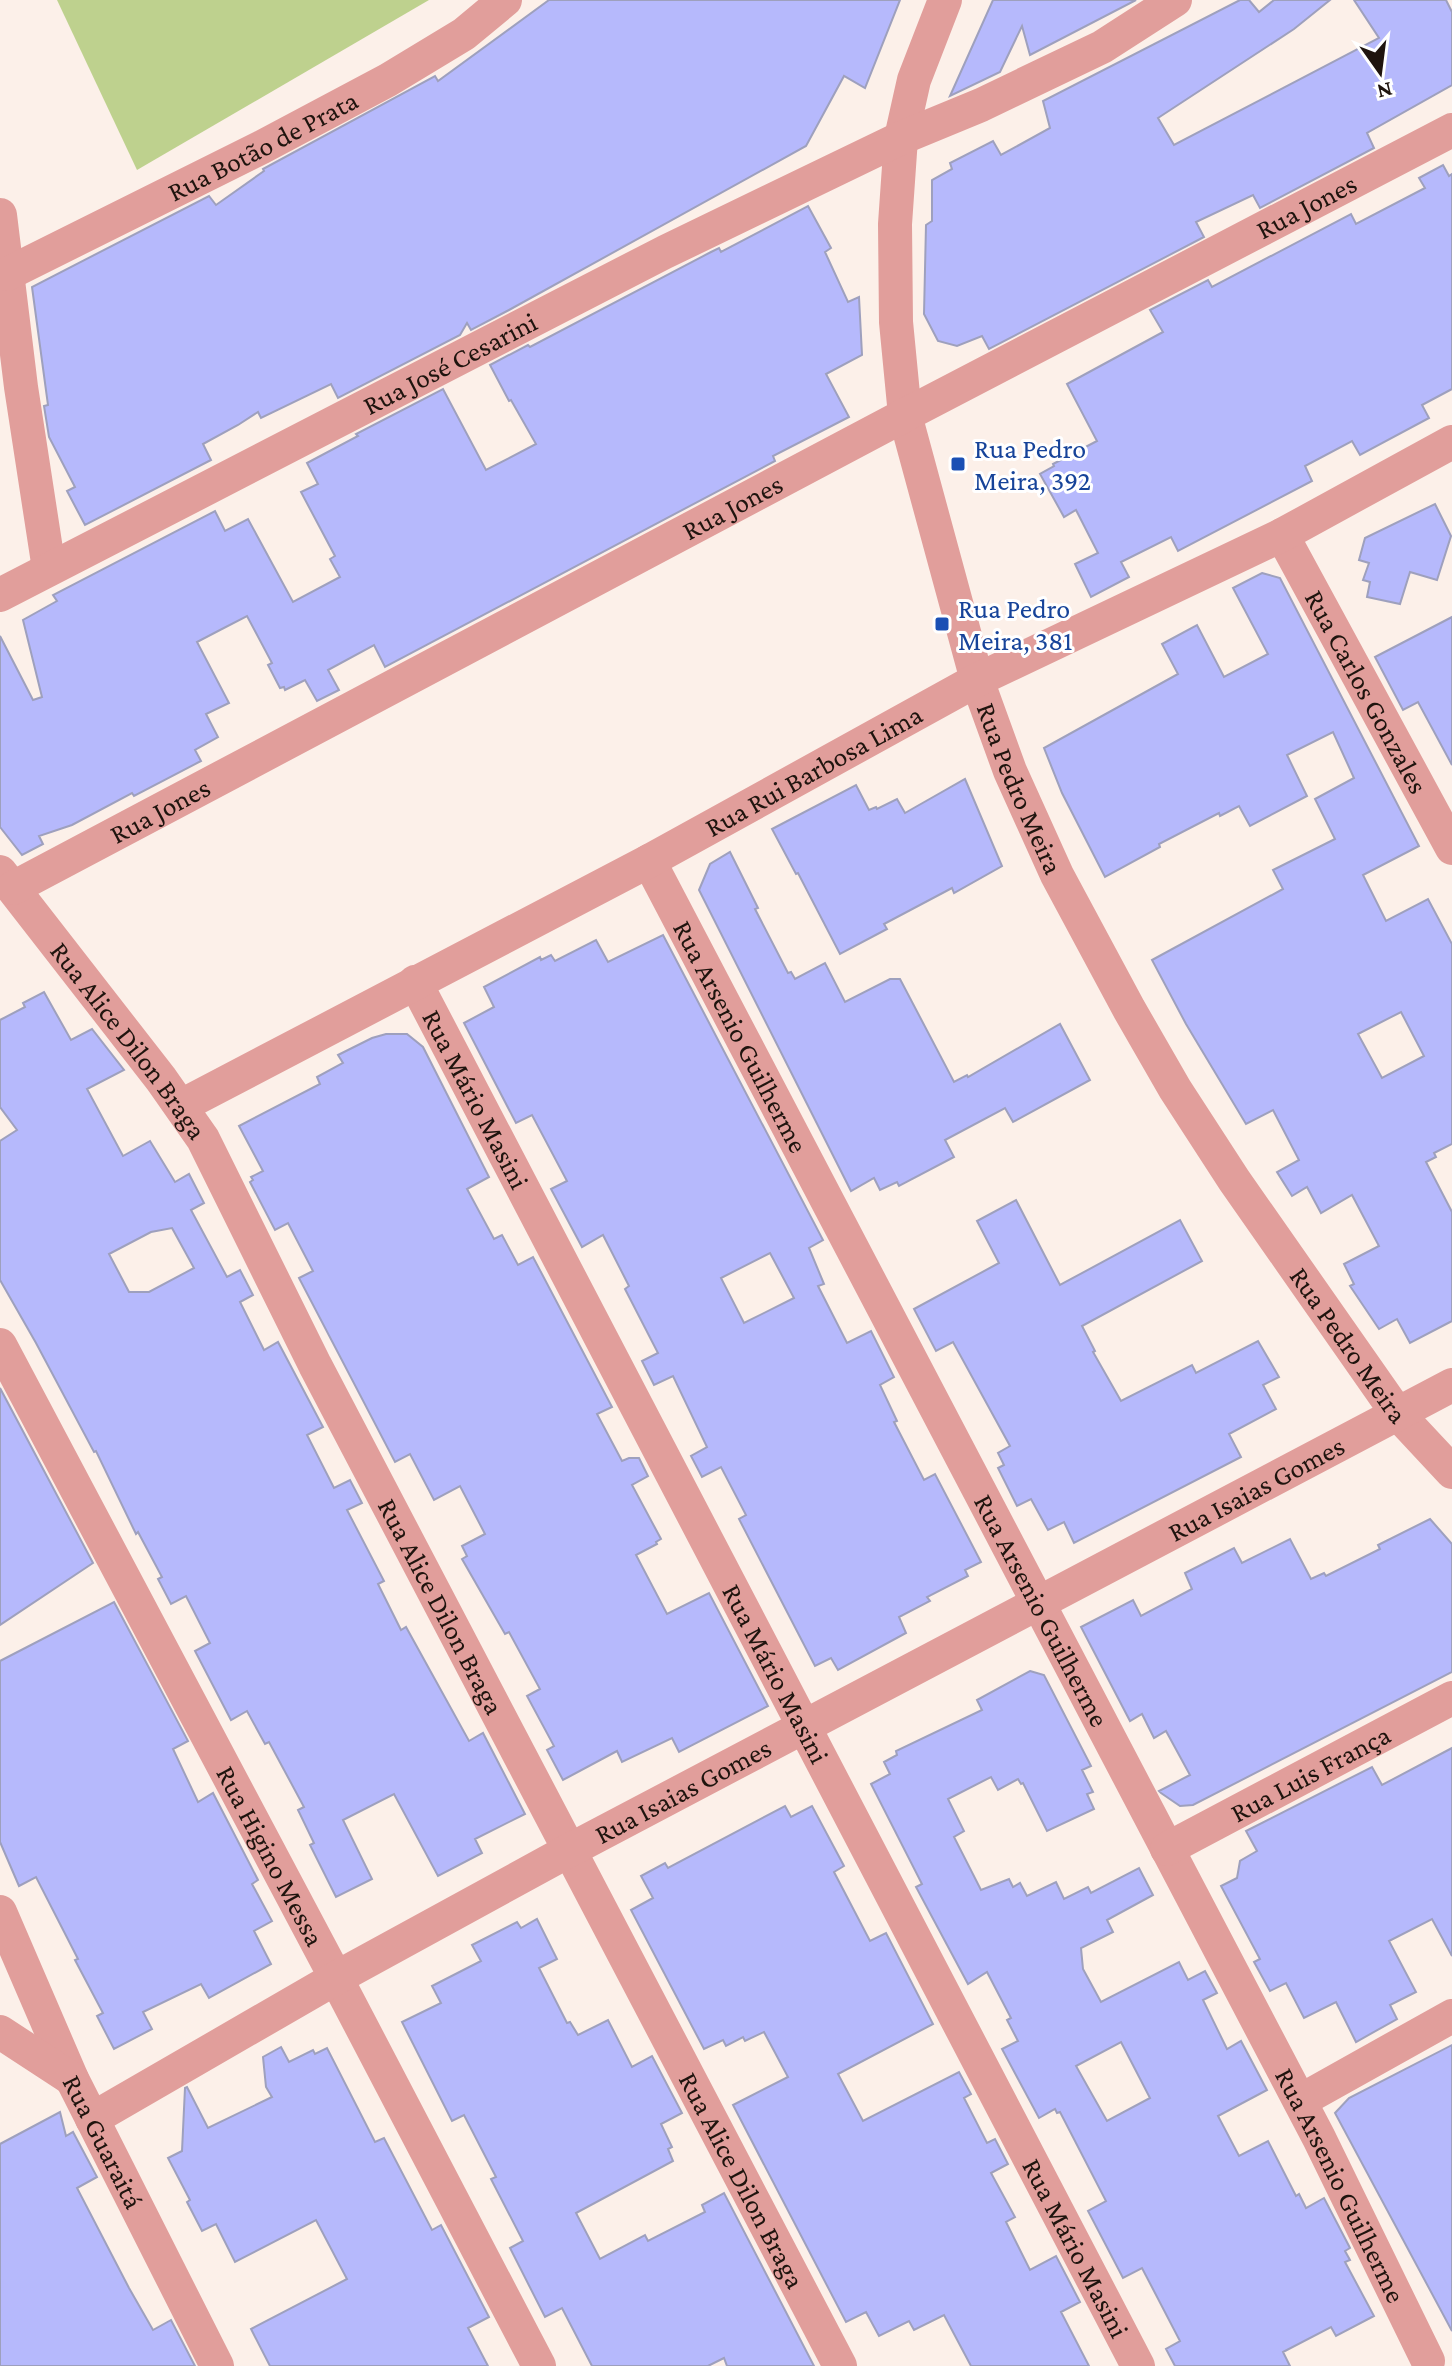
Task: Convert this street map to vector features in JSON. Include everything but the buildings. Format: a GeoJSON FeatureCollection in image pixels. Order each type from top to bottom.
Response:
{"type":"FeatureCollection","features":[{"type":"Feature","properties":{"kind":"street","name":"Rua Botão de Prata"},"geometry":{"type":"LineString","coordinates":[[7,274],[262,147],[388,80],[464,34],[505,0]]}},
{"type":"Feature","properties":{"kind":"street","name":"Rua Pedro Meira"},"geometry":{"type":"LineString","coordinates":[[945,0],[914,80],[901,138],[895,224],[896,322],[905,415],[977,680],[1010,771],[1057,875],[1175,1089],[1234,1180],[1397,1413],[1452,1472]]}},
{"type":"Feature","properties":{"kind":"street","name":"Rua José Cesarini"},"geometry":{"type":"LineString","coordinates":[[0,595],[665,252],[901,138],[981,105],[1102,47],[1175,0]]}},
{"type":"Feature","properties":{"kind":"street","name":"Rua Jones"},"geometry":{"type":"LineString","coordinates":[[6,880],[1452,130]]}},
{"type":"Feature","properties":{"kind":"street"},"geometry":{"type":"LineString","coordinates":[[0,215],[21,387],[49,569]]}},
{"type":"Feature","properties":{"kind":"street","name":"Rua Rui Barbosa Lima"},"geometry":{"type":"LineString","coordinates":[[181,1106],[649,861],[977,680],[1282,535],[1452,442]]}},
{"type":"Feature","properties":{"kind":"street","name":"Rua Carlos Gonzales"},"geometry":{"type":"LineString","coordinates":[[1282,535],[1452,848]]}},
{"type":"Feature","properties":{"kind":"street","name":"Rua Arsenio Guilherme"},"geometry":{"type":"LineString","coordinates":[[649,861],[1433,2359]]}},
{"type":"Feature","properties":{"kind":"street","name":"Rua Alice Dilon Braga"},"geometry":{"type":"LineString","coordinates":[[6,880],[181,1106],[203,1139],[315,1365],[840,2366]]}},
{"type":"Feature","properties":{"kind":"street","name":"Rua Mário Masini"},"geometry":{"type":"LineString","coordinates":[[415,982],[1138,2366]]}},
{"type":"Feature","properties":{"kind":"street","name":"Rua Higino Messa"},"geometry":{"type":"LineString","coordinates":[[0,1345],[539,2366]]}},
{"type":"Feature","properties":{"kind":"street","name":"Rua Isaias Gomes"},"geometry":{"type":"LineString","coordinates":[[92,2119],[336,1978],[570,1850],[1452,1385]]}},
{"type":"Feature","properties":{"kind":"street","name":"Rua Luis França"},"geometry":{"type":"LineString","coordinates":[[1167,1849],[1452,1698]]}},
{"type":"Feature","properties":{"kind":"street","name":"Rua Guaraitá"},"geometry":{"type":"LineString","coordinates":[[0,1912],[72,2079],[217,2366]]}},
{"type":"Feature","properties":{"kind":"street"},"geometry":{"type":"LineString","coordinates":[[1300,2101],[1452,2016]]}},
{"type":"Feature","properties":{"kind":"street"},"geometry":{"type":"LineString","coordinates":[[0,2032],[72,2079]]}},
{"type":"Feature","properties":{"kind":"green space"},"geometry":{"type":"Polygon","coordinates":[[[57,0],[429,0],[137,170],[57,0]]]}},
{"type":"Feature","properties":{"kind":"place","name":"Rua Pedro Meira, 392"},"geometry":{"type":"Point","coordinates":[958,464]}},
{"type":"Feature","properties":{"kind":"place","name":"Rua Pedro Meira, 381"},"geometry":{"type":"Point","coordinates":[942,624]}}]}
